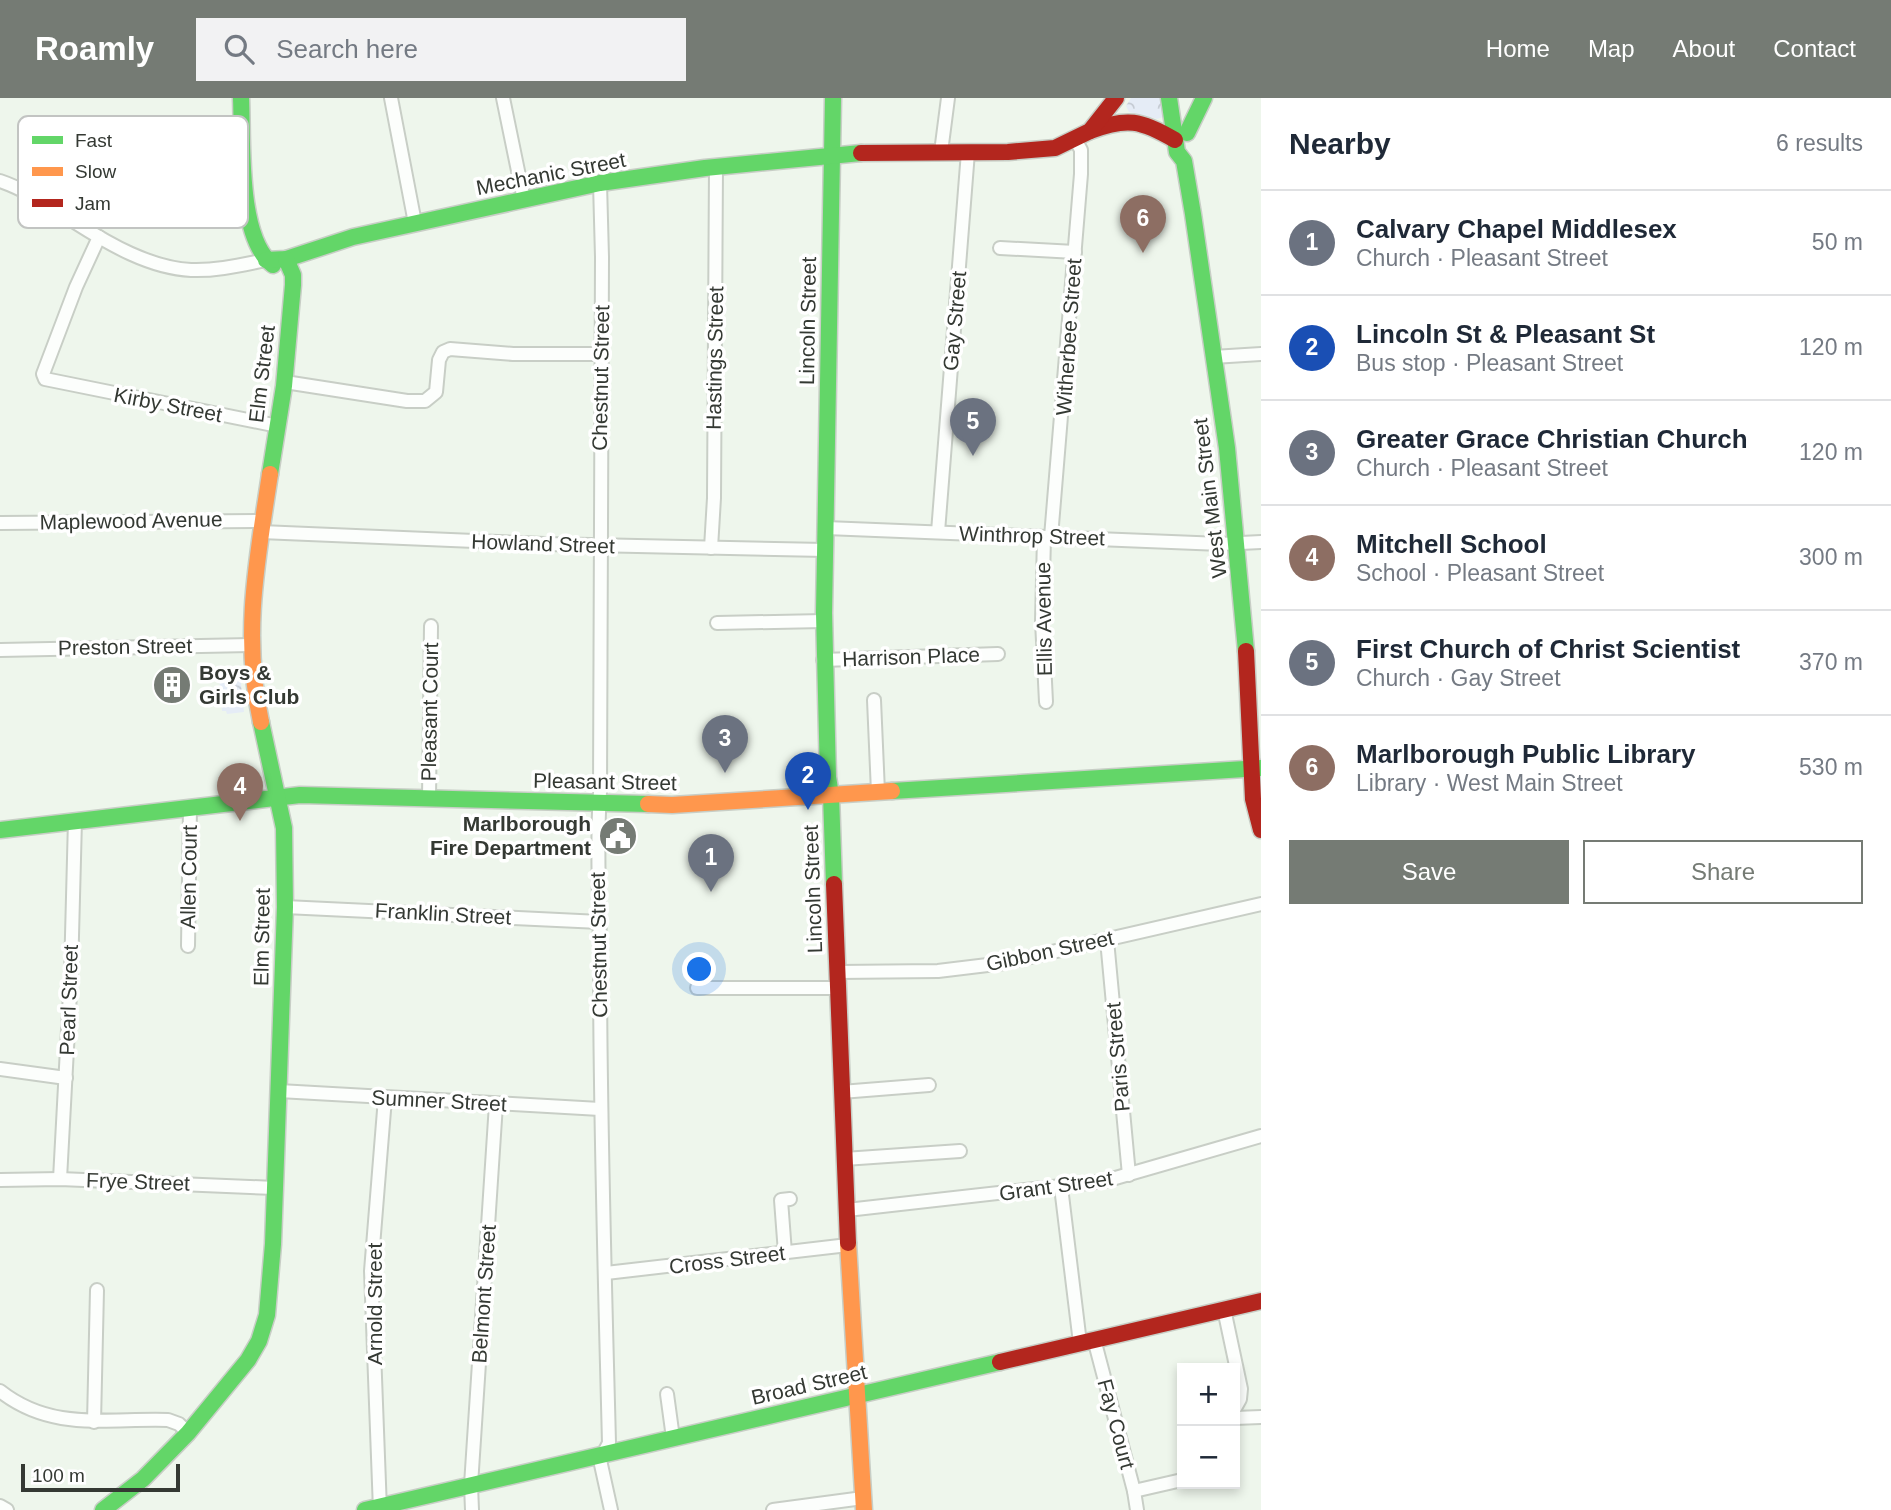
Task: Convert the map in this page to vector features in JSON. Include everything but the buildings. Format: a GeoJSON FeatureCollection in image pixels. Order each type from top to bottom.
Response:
{"type":"FeatureCollection","features":[{"type":"Feature","properties":{"kind":"street","name":"Elm Street"},"geometry":{"type":"LineString","coordinates":[[242,98],[243,116]]}},
{"type":"Feature","properties":{"kind":"street"},"geometry":{"type":"LineString","coordinates":[[391,98],[415,223]]}},
{"type":"Feature","properties":{"kind":"street"},"geometry":{"type":"LineString","coordinates":[[503,98],[524,200]]}},
{"type":"Feature","properties":{"kind":"street","name":"Lincoln Street"},"geometry":{"type":"LineString","coordinates":[[833,98],[823,660],[831,795],[848,1245],[863,1504]]}},
{"type":"Feature","properties":{"kind":"street"},"geometry":{"type":"LineString","coordinates":[[941,152],[947,98]]}},
{"type":"Feature","properties":{"kind":"street","name":"Mechanic Street"},"geometry":{"type":"LineString","coordinates":[[84,228],[136,256],[161,264],[188,270],[232,267],[286,259],[353,237],[600,183],[716,167],[869,152],[1035,151],[1055,148],[1090,131],[1116,98]]}},
{"type":"Feature","properties":{"kind":"street","name":"West Main Street"},"geometry":{"type":"LineString","coordinates":[[1169,98],[1181,137]]}},
{"type":"Feature","properties":{"kind":"street","name":"West Main Street"},"geometry":{"type":"LineString","coordinates":[[1182,98],[1181,137],[1177,152],[1184,161],[1238,543],[1256,769],[1253,799],[1261,830]]}},
{"type":"Feature","properties":{"kind":"street"},"geometry":{"type":"LineString","coordinates":[[1090,131],[1113,121],[1127,119],[1181,137],[1204,98]]}},
{"type":"Feature","properties":{"kind":"street","name":"Witherbee Street"},"geometry":{"type":"LineString","coordinates":[[1048,537],[1076,252],[1081,150],[1075,139]]}},
{"type":"Feature","properties":{"kind":"street","name":"Gay Street"},"geometry":{"type":"LineString","coordinates":[[938,532],[968,152]]}},
{"type":"Feature","properties":{"kind":"street","name":"Hastings Street"},"geometry":{"type":"LineString","coordinates":[[711,548],[714,498],[716,167]]}},
{"type":"Feature","properties":{"kind":"street","name":"Mechanic Street"},"geometry":{"type":"LineString","coordinates":[[0,181],[18,190]]}},
{"type":"Feature","properties":{"kind":"street","name":"Chestnut Street"},"geometry":{"type":"LineString","coordinates":[[600,183],[600,1109],[609,1443],[600,1461],[611,1510]]}},
{"type":"Feature","properties":{"kind":"street","name":"Elm Street"},"geometry":{"type":"LineString","coordinates":[[248,200],[259,250],[284,279],[290,307]]}},
{"type":"Feature","properties":{"kind":"street","name":"Kirby Street"},"geometry":{"type":"LineString","coordinates":[[99,237],[76,287],[43,374],[45,379],[278,426]]}},
{"type":"Feature","properties":{"kind":"street","name":"Elm Street"},"geometry":{"type":"LineString","coordinates":[[290,307],[301,272],[317,253],[332,244]]}},
{"type":"Feature","properties":{"kind":"street"},"geometry":{"type":"LineString","coordinates":[[1000,248],[1076,252]]}},
{"type":"Feature","properties":{"kind":"street","name":"Elm Street"},"geometry":{"type":"LineString","coordinates":[[103,1510],[143,1479],[188,1433],[246,1363],[259,1340],[267,1315],[271,1282],[279,1091],[285,907],[284,828],[267,761],[250,645],[252,590],[285,382],[293,275],[286,259]]}},
{"type":"Feature","properties":{"kind":"street"},"geometry":{"type":"LineString","coordinates":[[285,382],[408,401],[425,401],[436,392],[439,360],[443,352],[450,349],[513,354],[601,354]]}},
{"type":"Feature","properties":{"kind":"street"},"geometry":{"type":"LineString","coordinates":[[1213,357],[1261,354]]}},
{"type":"Feature","properties":{"kind":"street","name":"Maplewood Avenue"},"geometry":{"type":"LineString","coordinates":[[0,523],[261,526]]}},
{"type":"Feature","properties":{"kind":"street","name":"Howland Street"},"geometry":{"type":"LineString","coordinates":[[261,526],[599,545],[825,550]]}},
{"type":"Feature","properties":{"kind":"street","name":"Winthrop Street"},"geometry":{"type":"LineString","coordinates":[[826,527],[1048,537],[1261,542]]}},
{"type":"Feature","properties":{"kind":"street","name":"Ellis Avenue"},"geometry":{"type":"LineString","coordinates":[[1046,702],[1042,621],[1048,537]]}},
{"type":"Feature","properties":{"kind":"street"},"geometry":{"type":"LineString","coordinates":[[717,623],[824,621]]}},
{"type":"Feature","properties":{"kind":"street","name":"Pleasant Court"},"geometry":{"type":"LineString","coordinates":[[429,799],[431,626]]}},
{"type":"Feature","properties":{"kind":"street","name":"Preston Street"},"geometry":{"type":"LineString","coordinates":[[0,650],[250,645]]}},
{"type":"Feature","properties":{"kind":"street","name":"Harrison Place"},"geometry":{"type":"LineString","coordinates":[[823,660],[998,654]]}},
{"type":"Feature","properties":{"kind":"street"},"geometry":{"type":"LineString","coordinates":[[874,700],[878,792]]}},
{"type":"Feature","properties":{"kind":"street","name":"Pleasant Street"},"geometry":{"type":"LineString","coordinates":[[0,830],[278,796],[672,805],[1256,769]]}},
{"type":"Feature","properties":{"kind":"street","name":"Allen Court"},"geometry":{"type":"LineString","coordinates":[[188,946],[190,808]]}},
{"type":"Feature","properties":{"kind":"street","name":"Pearl Street"},"geometry":{"type":"LineString","coordinates":[[60,1179],[71,974],[75,820]]}},
{"type":"Feature","properties":{"kind":"street","name":"Gibbon Street"},"geometry":{"type":"LineString","coordinates":[[697,988],[837,980],[1004,963],[1261,904]]}},
{"type":"Feature","properties":{"kind":"street","name":"Franklin Street"},"geometry":{"type":"LineString","coordinates":[[285,907],[600,922]]}},
{"type":"Feature","properties":{"kind":"street","name":"Paris Street"},"geometry":{"type":"LineString","coordinates":[[1107,940],[1129,1175]]}},
{"type":"Feature","properties":{"kind":"street"},"geometry":{"type":"LineString","coordinates":[[0,1069],[66,1078]]}},
{"type":"Feature","properties":{"kind":"street"},"geometry":{"type":"LineString","coordinates":[[841,1091],[929,1085]]}},
{"type":"Feature","properties":{"kind":"street","name":"Sumner Street"},"geometry":{"type":"LineString","coordinates":[[279,1091],[600,1109]]}},
{"type":"Feature","properties":{"kind":"street","name":"Arnold Street"},"geometry":{"type":"LineString","coordinates":[[375,1509],[371,1271],[384,1098]]}},
{"type":"Feature","properties":{"kind":"street","name":"Belmont Street"},"geometry":{"type":"LineString","coordinates":[[472,1510],[471,1485],[496,1104]]}},
{"type":"Feature","properties":{"kind":"street","name":"Grant Street"},"geometry":{"type":"LineString","coordinates":[[847,1210],[1105,1181],[1261,1136]]}},
{"type":"Feature","properties":{"kind":"street"},"geometry":{"type":"LineString","coordinates":[[844,1159],[960,1151]]}},
{"type":"Feature","properties":{"kind":"street","name":"Frye Street"},"geometry":{"type":"LineString","coordinates":[[0,1180],[60,1179],[275,1188]]}},
{"type":"Feature","properties":{"kind":"street","name":"Fay Court"},"geometry":{"type":"LineString","coordinates":[[1061,1187],[1087,1341],[1134,1491],[1137,1510]]}},
{"type":"Feature","properties":{"kind":"street"},"geometry":{"type":"LineString","coordinates":[[785,1253],[781,1200],[790,1199]]}},
{"type":"Feature","properties":{"kind":"street","name":"Cross Street"},"geometry":{"type":"LineString","coordinates":[[606,1273],[848,1245]]}},
{"type":"Feature","properties":{"kind":"street"},"geometry":{"type":"LineString","coordinates":[[94,1422],[97,1290]]}},
{"type":"Feature","properties":{"kind":"street","name":"Broad Street"},"geometry":{"type":"LineString","coordinates":[[375,1509],[1261,1301]]}},
{"type":"Feature","properties":{"kind":"street"},"geometry":{"type":"LineString","coordinates":[[1224,1309],[1235,1363]]}},
{"type":"Feature","properties":{"kind":"street"},"geometry":{"type":"LineString","coordinates":[[0,1391],[17,1402],[57,1419],[94,1422],[168,1420],[179,1424],[188,1433]]}},
{"type":"Feature","properties":{"kind":"street"},"geometry":{"type":"LineString","coordinates":[[667,1394],[673,1438]]}},
{"type":"Feature","properties":{"kind":"street"},"geometry":{"type":"LineString","coordinates":[[1240,1418],[1261,1417]]}},
{"type":"Feature","properties":{"kind":"street"},"geometry":{"type":"LineString","coordinates":[[1134,1491],[1177,1481]]}},
{"type":"Feature","properties":{"kind":"street"},"geometry":{"type":"LineString","coordinates":[[773,1510],[863,1504]]}},
{"type":"Feature","properties":{"kind":"street"},"geometry":{"type":"LineString","coordinates":[[0,1506],[7,1510]]}},
{"type":"Feature","properties":{"kind":"green space"},"geometry":{"type":"Polygon","coordinates":[[[1131,98],[1161,98],[1163,117],[1157,119],[1129,112],[1126,106],[1131,98]]]}},
{"type":"Feature","properties":{"kind":"green space"},"geometry":{"type":"Polygon","coordinates":[[[240,674],[244,712],[227,714],[222,711],[219,676],[240,674]]]}},
{"type":"Feature","properties":{"kind":"traffic: fast"},"geometry":{"type":"LineString","coordinates":[[241,98],[242,116]]}},
{"type":"Feature","properties":{"kind":"traffic: fast"},"geometry":{"type":"LineString","coordinates":[[833,98],[824,613],[834,884]]}},
{"type":"Feature","properties":{"kind":"traffic: fast"},"geometry":{"type":"LineString","coordinates":[[1169,98],[1177,152],[1184,161],[1193,214],[1227,448],[1246,651]]}},
{"type":"Feature","properties":{"kind":"traffic: fast"},"geometry":{"type":"LineString","coordinates":[[1187,133],[1204,98]]}},
{"type":"Feature","properties":{"kind":"traffic: fast"},"geometry":{"type":"LineString","coordinates":[[266,260],[286,259],[353,237],[600,183],[705,168],[861,153]]}},
{"type":"Feature","properties":{"kind":"traffic: fast"},"geometry":{"type":"LineString","coordinates":[[248,211],[261,252],[273,265]]}},
{"type":"Feature","properties":{"kind":"traffic: fast"},"geometry":{"type":"LineString","coordinates":[[270,474],[284,386],[293,285],[293,275],[286,259]]}},
{"type":"Feature","properties":{"kind":"traffic: fast"},"geometry":{"type":"LineString","coordinates":[[103,1510],[143,1479],[188,1433],[248,1360],[259,1341],[267,1315],[273,1244],[285,907],[284,828],[261,722]]}},
{"type":"Feature","properties":{"kind":"traffic: fast"},"geometry":{"type":"LineString","coordinates":[[892,791],[1261,768]]}},
{"type":"Feature","properties":{"kind":"traffic: fast"},"geometry":{"type":"LineString","coordinates":[[0,830],[300,795],[648,804]]}},
{"type":"Feature","properties":{"kind":"traffic: fast"},"geometry":{"type":"LineString","coordinates":[[365,1510],[1000,1362]]}},
{"type":"Feature","properties":{"kind":"traffic: slow"},"geometry":{"type":"LineString","coordinates":[[261,722],[255,690],[252,628],[256,567],[270,474]]}},
{"type":"Feature","properties":{"kind":"traffic: slow"},"geometry":{"type":"LineString","coordinates":[[648,804],[672,805],[892,791]]}},
{"type":"Feature","properties":{"kind":"traffic: slow"},"geometry":{"type":"LineString","coordinates":[[848,1243],[864,1510]]}},
{"type":"Feature","properties":{"kind":"traffic: jam"},"geometry":{"type":"LineString","coordinates":[[861,153],[1008,152],[1055,148],[1090,131],[1116,98]]}},
{"type":"Feature","properties":{"kind":"traffic: jam"},"geometry":{"type":"LineString","coordinates":[[1090,131],[1124,122],[1134,123],[1153,128],[1175,140]]}},
{"type":"Feature","properties":{"kind":"traffic: jam"},"geometry":{"type":"LineString","coordinates":[[1246,651],[1253,799],[1261,830]]}},
{"type":"Feature","properties":{"kind":"traffic: jam"},"geometry":{"type":"LineString","coordinates":[[834,884],[848,1243]]}},
{"type":"Feature","properties":{"kind":"traffic: jam"},"geometry":{"type":"LineString","coordinates":[[1000,1362],[1261,1301]]}},
{"type":"Feature","properties":{"kind":"place","name":"Marlborough Public Library"},"geometry":{"type":"Point","coordinates":[1143,253]}},
{"type":"Feature","properties":{"kind":"place","name":"First Church of Christ Scientist"},"geometry":{"type":"Point","coordinates":[973,456]}},
{"type":"Feature","properties":{"kind":"place","name":"Boys & Girls Club"},"geometry":{"type":"Point","coordinates":[172,685]}},
{"type":"Feature","properties":{"kind":"place","name":"Greater Grace Christian Church"},"geometry":{"type":"Point","coordinates":[725,773]}},
{"type":"Feature","properties":{"kind":"place","name":"Lincoln St & Pleasant St"},"geometry":{"type":"Point","coordinates":[808,810]}},
{"type":"Feature","properties":{"kind":"place","name":"Mitchell School"},"geometry":{"type":"Point","coordinates":[240,821]}},
{"type":"Feature","properties":{"kind":"place","name":"Marlborough Fire Department"},"geometry":{"type":"Point","coordinates":[618,836]}},
{"type":"Feature","properties":{"kind":"place","name":"Calvary Chapel Middlesex"},"geometry":{"type":"Point","coordinates":[711,892]}}]}
